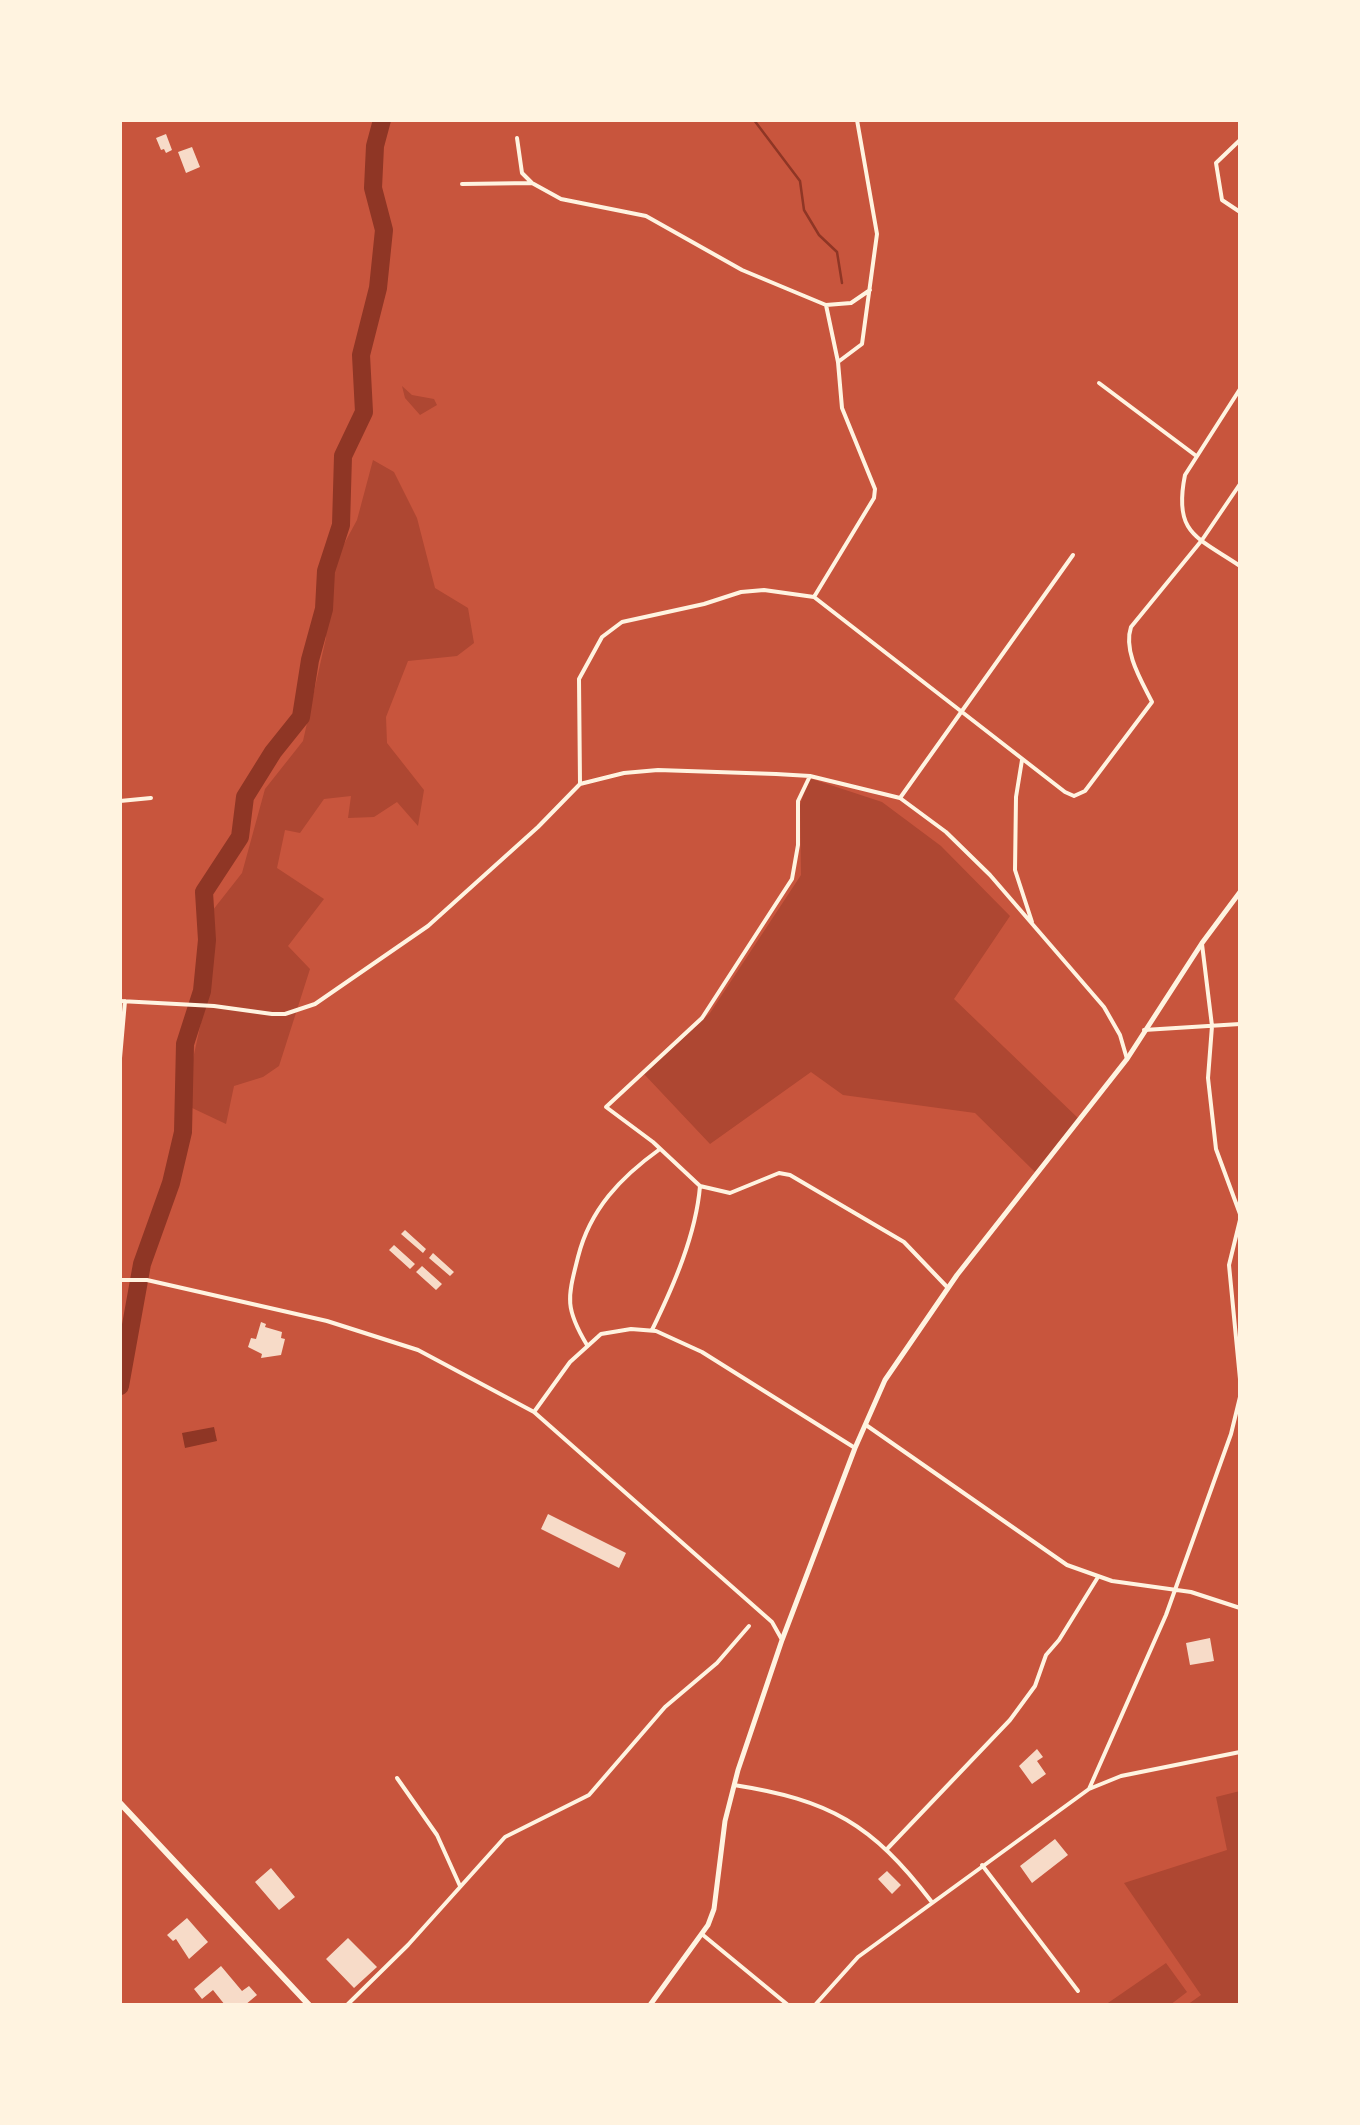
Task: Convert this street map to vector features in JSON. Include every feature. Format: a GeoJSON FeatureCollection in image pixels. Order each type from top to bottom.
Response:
{"type":"FeatureCollection","features":[{"type":"Feature","properties":{"kind":"highway"},"geometry":{"type":"LineString","coordinates":[[120,1802],[310,2005]]}},
{"type":"Feature","properties":{"kind":"street"},"geometry":{"type":"LineString","coordinates":[[838,362],[862,344],[877,234],[857,120]]}},
{"type":"Feature","properties":{"kind":"street"},"geometry":{"type":"LineString","coordinates":[[517,138],[518,164],[532,184]]}},
{"type":"Feature","properties":{"kind":"street"},"geometry":{"type":"LineString","coordinates":[[1240,140],[1216,162],[1222,200],[1240,212]]}},
{"type":"Feature","properties":{"kind":"street"},"geometry":{"type":"LineString","coordinates":[[462,184],[532,184],[578,204],[646,216],[742,270],[826,306],[852,303],[870,290]]}},
{"type":"Feature","properties":{"kind":"street"},"geometry":{"type":"LineString","coordinates":[[814,598],[874,498],[875,489],[846,422],[826,306]]}},
{"type":"Feature","properties":{"kind":"street"},"geometry":{"type":"LineString","coordinates":[[1099,383],[1197,456]]}},
{"type":"Feature","properties":{"kind":"street"},"geometry":{"type":"LineString","coordinates":[[1240,390],[1184,475],[1183,520],[1187,530],[1240,566]]}},
{"type":"Feature","properties":{"kind":"street"},"geometry":{"type":"LineString","coordinates":[[580,784],[579,679],[602,637],[622,622],[741,592],[764,590],[814,598],[960,713],[1074,796],[1085,791],[1152,702],[1134,660],[1128,638],[1130,627],[1202,540],[1240,484]]}},
{"type":"Feature","properties":{"kind":"street"},"geometry":{"type":"LineString","coordinates":[[900,798],[1072,556]]}},
{"type":"Feature","properties":{"kind":"street"},"geometry":{"type":"LineString","coordinates":[[1022,760],[1016,797],[1015,870],[1034,927]]}},
{"type":"Feature","properties":{"kind":"street"},"geometry":{"type":"LineString","coordinates":[[120,1058],[122,1001],[272,1014],[286,1014],[314,1004],[428,926],[580,784],[624,773],[658,770],[810,776],[900,798],[963,846],[1104,1007],[1128,1059]]}},
{"type":"Feature","properties":{"kind":"street"},"geometry":{"type":"LineString","coordinates":[[810,776],[798,801],[798,845],[792,878],[702,1018],[606,1108],[700,1186],[730,1193],[780,1173],[790,1175],[904,1242],[948,1288]]}},
{"type":"Feature","properties":{"kind":"street"},"geometry":{"type":"LineString","coordinates":[[120,801],[151,798]]}},
{"type":"Feature","properties":{"kind":"street"},"geometry":{"type":"LineString","coordinates":[[650,2005],[704,1935],[714,1910],[725,1822],[734,1785],[782,1640],[885,1380],[948,1288],[1128,1059],[1202,943],[1240,892]]}},
{"type":"Feature","properties":{"kind":"street"},"geometry":{"type":"LineString","coordinates":[[1202,943],[1212,1026],[1208,1078],[1216,1148],[1240,1217],[1229,1265],[1240,1379]]}},
{"type":"Feature","properties":{"kind":"street"},"geometry":{"type":"LineString","coordinates":[[1144,1030],[1240,1024]]}},
{"type":"Feature","properties":{"kind":"street"},"geometry":{"type":"LineString","coordinates":[[588,1345],[569,1302],[569,1283],[582,1240],[591,1218],[615,1186],[660,1149]]}},
{"type":"Feature","properties":{"kind":"street"},"geometry":{"type":"LineString","coordinates":[[652,1330],[680,1263],[700,1186]]}},
{"type":"Feature","properties":{"kind":"street"},"geometry":{"type":"LineString","coordinates":[[120,1280],[147,1280],[225,1295],[418,1350],[534,1412],[772,1622],[782,1640]]}},
{"type":"Feature","properties":{"kind":"street"},"geometry":{"type":"LineString","coordinates":[[534,1412],[557,1378],[588,1345],[607,1332],[652,1330],[702,1352],[855,1448]]}},
{"type":"Feature","properties":{"kind":"street"},"geometry":{"type":"LineString","coordinates":[[1089,1789],[1174,1592],[1231,1434],[1240,1397]]}},
{"type":"Feature","properties":{"kind":"street"},"geometry":{"type":"LineString","coordinates":[[866,1425],[1068,1566],[1098,1577],[1191,1592],[1240,1608]]}},
{"type":"Feature","properties":{"kind":"street"},"geometry":{"type":"LineString","coordinates":[[888,1848],[1010,1720],[1035,1686],[1046,1654],[1098,1577]]}},
{"type":"Feature","properties":{"kind":"street"},"geometry":{"type":"LineString","coordinates":[[348,2005],[505,1837],[589,1795],[665,1706],[728,1653],[749,1626]]}},
{"type":"Feature","properties":{"kind":"street"},"geometry":{"type":"LineString","coordinates":[[815,2005],[858,1957],[1089,1789],[1116,1778],[1240,1752]]}},
{"type":"Feature","properties":{"kind":"street"},"geometry":{"type":"LineString","coordinates":[[398,1778],[437,1834],[460,1886]]}},
{"type":"Feature","properties":{"kind":"street"},"geometry":{"type":"LineString","coordinates":[[734,1785],[812,1802],[852,1823],[888,1848],[931,1901]]}},
{"type":"Feature","properties":{"kind":"street"},"geometry":{"type":"LineString","coordinates":[[982,1865],[1078,1991]]}},
{"type":"Feature","properties":{"kind":"street"},"geometry":{"type":"LineString","coordinates":[[704,1935],[788,2005]]}},
{"type":"Feature","properties":{"kind":"shaded area"},"geometry":{"type":"Polygon","coordinates":[[[402,386],[412,395],[434,399],[437,405],[420,415],[405,398],[402,386]]]}},
{"type":"Feature","properties":{"kind":"shaded area"},"geometry":{"type":"Polygon","coordinates":[[[373,460],[394,472],[417,518],[435,588],[468,608],[474,643],[457,656],[408,661],[386,717],[387,743],[424,790],[418,826],[397,802],[374,817],[348,818],[351,796],[324,799],[300,833],[285,830],[277,868],[324,899],[288,946],[310,969],[279,1066],[263,1077],[234,1086],[226,1124],[190,1107],[188,1082],[210,981],[209,915],[242,873],[265,789],[303,741],[326,638],[326,597],[337,557],[357,520],[373,460]]]}},
{"type":"Feature","properties":{"kind":"shaded area"},"geometry":{"type":"Polygon","coordinates":[[[809,778],[882,802],[941,846],[1010,916],[954,999],[1079,1119],[1036,1173],[975,1113],[843,1095],[811,1072],[710,1144],[644,1074],[710,1013],[801,875],[800,805],[809,778]]]}},
{"type":"Feature","properties":{"kind":"shaded area"},"geometry":{"type":"Polygon","coordinates":[[[214,1427],[217,1441],[185,1448],[182,1433],[214,1427]]]}},
{"type":"Feature","properties":{"kind":"shaded area"},"geometry":{"type":"Polygon","coordinates":[[[1240,1791],[1240,2005],[1187,2005],[1201,1995],[1124,1883],[1227,1850],[1216,1797],[1240,1791]]]}},
{"type":"Feature","properties":{"kind":"shaded area"},"geometry":{"type":"Polygon","coordinates":[[[1166,1963],[1187,1992],[1170,2005],[1105,2005],[1166,1963]]]}},
{"type":"Feature","properties":{"kind":"building"},"geometry":{"type":"Polygon","coordinates":[[[166,134],[172,150],[166,153],[156,138],[166,134]]]}},
{"type":"Feature","properties":{"kind":"building"},"geometry":{"type":"Polygon","coordinates":[[[192,147],[200,167],[186,173],[178,152],[192,147]]]}},
{"type":"Feature","properties":{"kind":"building"},"geometry":{"type":"Polygon","coordinates":[[[405,1230],[426,1249],[423,1253],[401,1234],[405,1230]]]}},
{"type":"Feature","properties":{"kind":"building"},"geometry":{"type":"Polygon","coordinates":[[[394,1245],[415,1264],[410,1269],[389,1250],[394,1245]]]}},
{"type":"Feature","properties":{"kind":"building"},"geometry":{"type":"Polygon","coordinates":[[[433,1253],[454,1272],[450,1276],[429,1258],[433,1253]]]}},
{"type":"Feature","properties":{"kind":"building"},"geometry":{"type":"Polygon","coordinates":[[[422,1266],[442,1284],[436,1290],[416,1272],[422,1266]]]}},
{"type":"Feature","properties":{"kind":"building"},"geometry":{"type":"Polygon","coordinates":[[[261,1322],[282,1332],[281,1338],[285,1339],[281,1355],[261,1358],[262,1354],[248,1347],[251,1338],[256,1339],[261,1322]]]}},
{"type":"Feature","properties":{"kind":"building"},"geometry":{"type":"Polygon","coordinates":[[[548,1514],[626,1553],[619,1568],[541,1529],[548,1514]]]}},
{"type":"Feature","properties":{"kind":"building"},"geometry":{"type":"Polygon","coordinates":[[[1210,1638],[1214,1661],[1190,1665],[1186,1643],[1210,1638]]]}},
{"type":"Feature","properties":{"kind":"building"},"geometry":{"type":"Polygon","coordinates":[[[1037,1749],[1043,1757],[1037,1761],[1046,1774],[1032,1784],[1019,1766],[1037,1749]]]}},
{"type":"Feature","properties":{"kind":"building"},"geometry":{"type":"Polygon","coordinates":[[[1055,1839],[1068,1855],[1032,1883],[1020,1866],[1055,1839]]]}},
{"type":"Feature","properties":{"kind":"building"},"geometry":{"type":"Polygon","coordinates":[[[271,1868],[295,1897],[279,1910],[255,1882],[271,1868]]]}},
{"type":"Feature","properties":{"kind":"building"},"geometry":{"type":"Polygon","coordinates":[[[887,1871],[901,1885],[892,1894],[878,1879],[887,1871]]]}},
{"type":"Feature","properties":{"kind":"building"},"geometry":{"type":"Polygon","coordinates":[[[187,1918],[208,1942],[189,1959],[176,1939],[173,1941],[167,1935],[187,1918]]]}},
{"type":"Feature","properties":{"kind":"building"},"geometry":{"type":"Polygon","coordinates":[[[348,1938],[377,1967],[354,1988],[326,1959],[348,1938]]]}},
{"type":"Feature","properties":{"kind":"building"},"geometry":{"type":"Polygon","coordinates":[[[221,1966],[242,1991],[249,1986],[257,1995],[245,2005],[225,2005],[213,1990],[202,1999],[194,1989],[221,1966]]]}},
{"type":"Feature","properties":{"kind":"waterway"},"geometry":{"type":"LineString","coordinates":[[120,1386],[142,1264],[171,1183],[183,1132],[185,1044],[202,991],[207,940],[204,892],[240,837],[245,797],[301,717],[310,660],[324,609],[326,571],[341,525],[343,456],[364,412],[361,355],[378,288],[384,230],[373,188],[375,146],[382,120]]}},
{"type":"Feature","properties":{"kind":"waterway"},"geometry":{"type":"LineString","coordinates":[[754,120],[800,181],[804,210],[819,235],[837,252],[842,283]]}}]}
